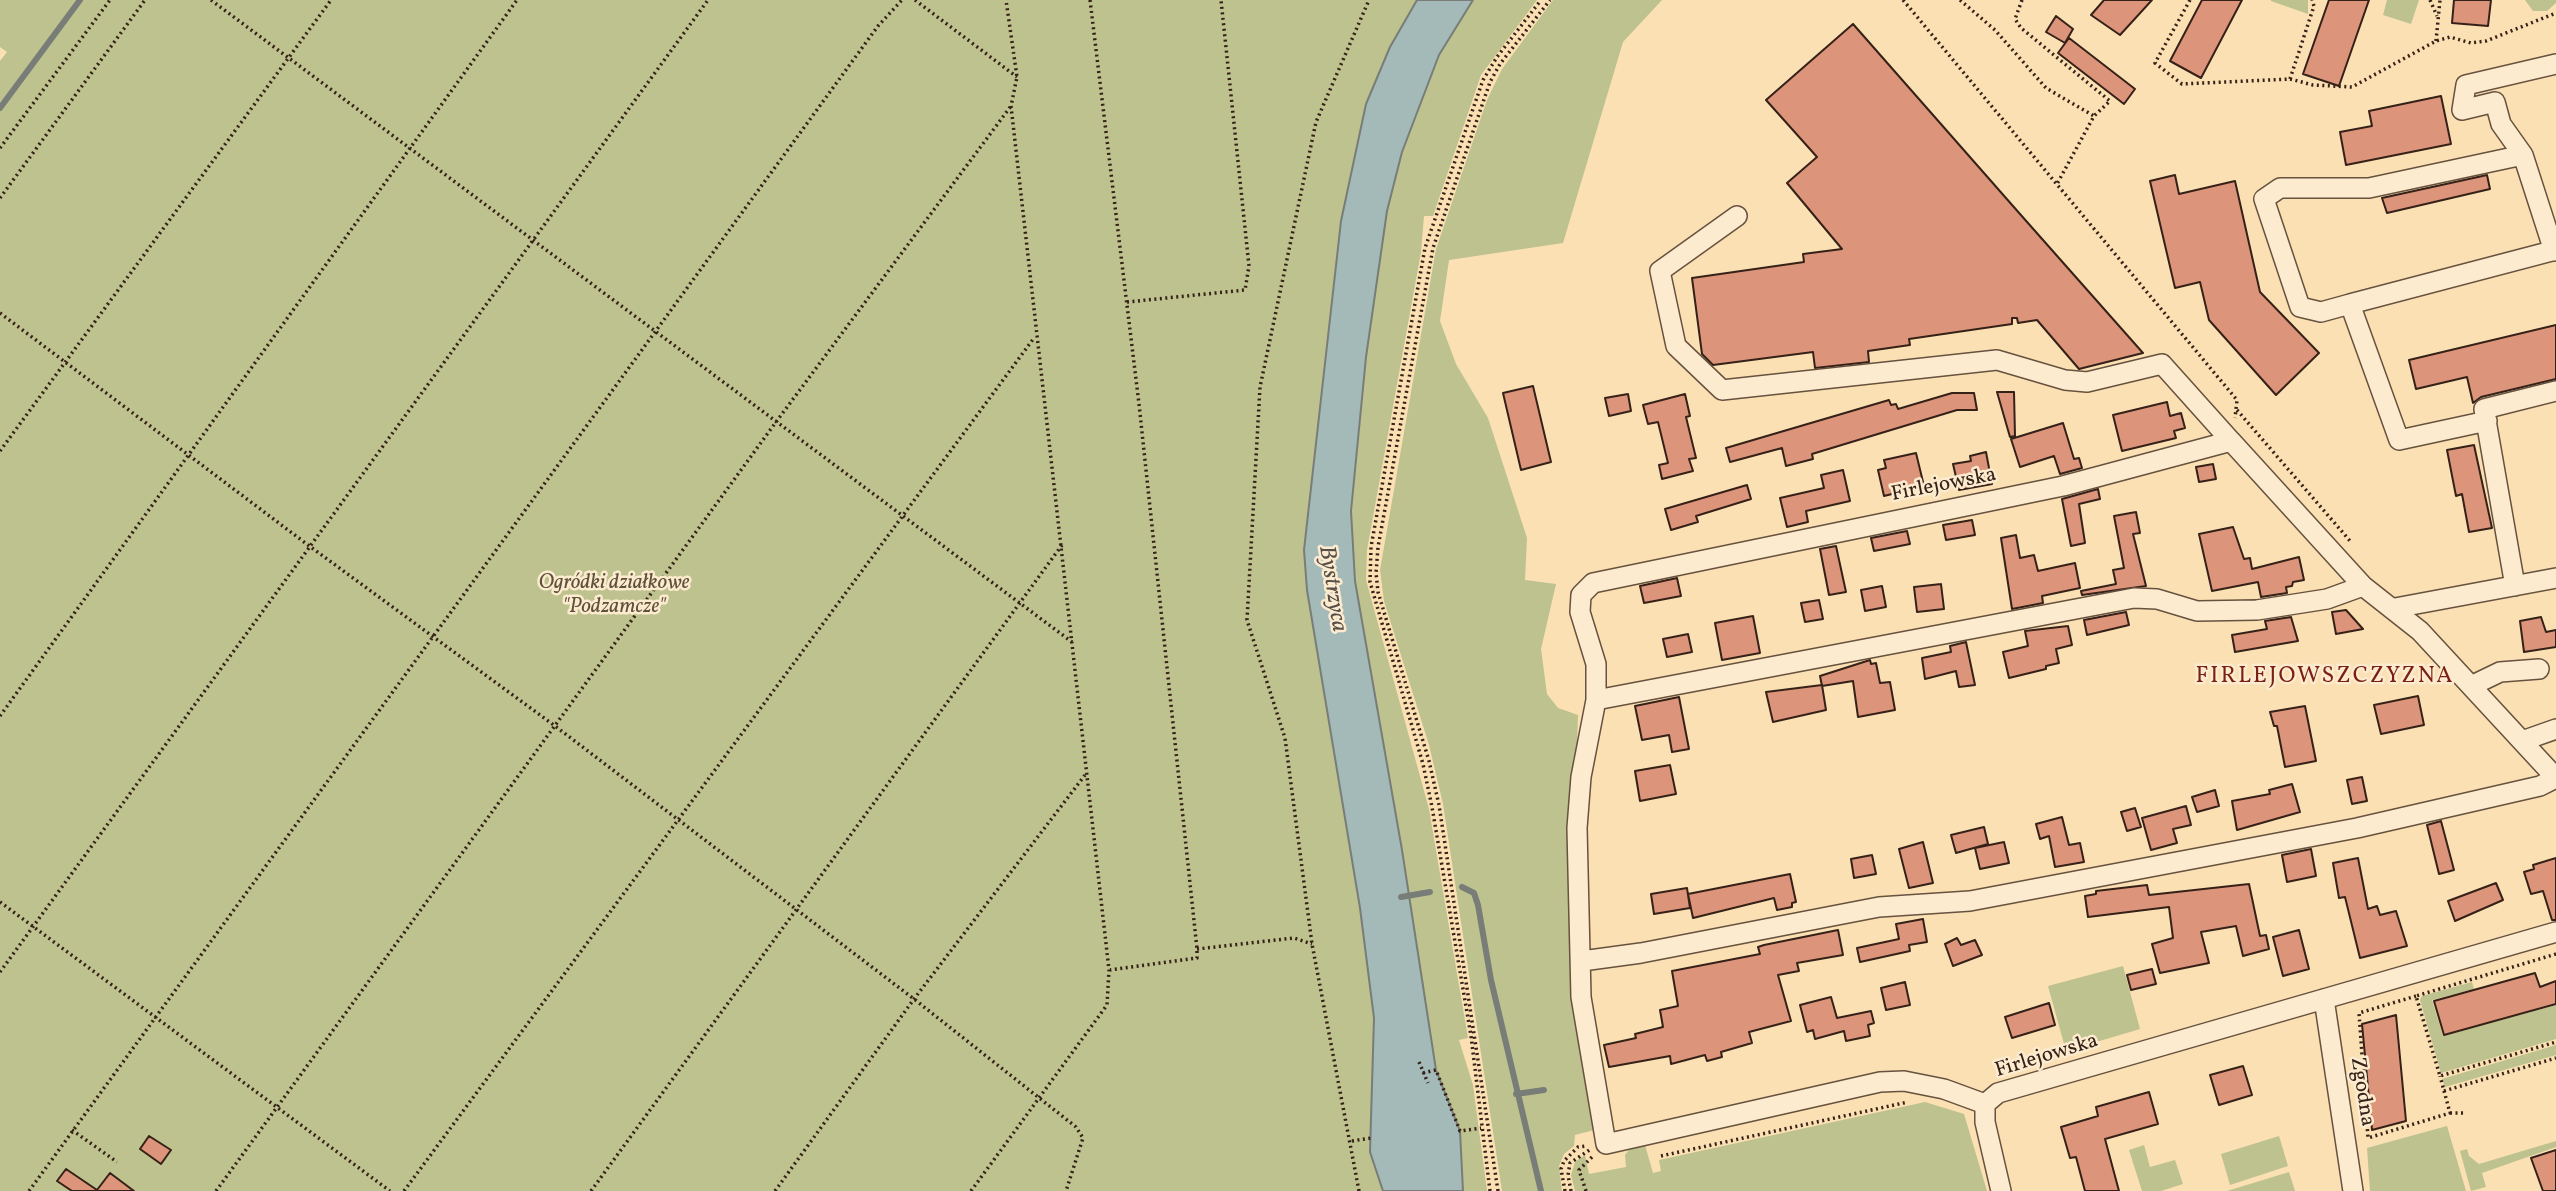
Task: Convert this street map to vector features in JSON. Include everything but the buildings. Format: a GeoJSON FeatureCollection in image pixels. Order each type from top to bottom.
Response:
{"type":"FeatureCollection","features":[{"type":"Feature","properties":{"kind":"street"},"geometry":{"type":"LineString","coordinates":[[2523,155],[2369,188],[2280,188],[2264,199],[2300,307],[2320,312],[2555,250],[2523,155],[2501,124],[2495,102],[2462,110],[2466,85],[2556,64]]}},
{"type":"Feature","properties":{"kind":"street"},"geometry":{"type":"LineString","coordinates":[[1582,961],[1641,953],[1879,907],[1970,901],[2357,828],[2540,786],[2556,778],[2395,608],[2364,586],[2162,364],[2087,382],[2065,380],[1997,360],[1722,390],[1676,346],[1660,271],[1737,216]]}},
{"type":"Feature","properties":{"kind":"street"},"geometry":{"type":"LineString","coordinates":[[2350,304],[2399,440],[2487,421]]}},
{"type":"Feature","properties":{"kind":"street"},"geometry":{"type":"LineString","coordinates":[[2515,586],[2484,409],[2556,391]]}},
{"type":"Feature","properties":{"kind":"street","name":"Firlejowska"},"geometry":{"type":"LineString","coordinates":[[2231,441],[2063,486],[1593,583],[1581,595],[1580,612],[1596,664],[1596,700],[1581,778],[1577,828],[1581,997],[1606,1144],[1880,1082],[1904,1081],[1944,1089],[1984,1104],[1998,1093],[2556,932]]}},
{"type":"Feature","properties":{"kind":"street"},"geometry":{"type":"LineString","coordinates":[[2395,608],[2556,578]]}},
{"type":"Feature","properties":{"kind":"street"},"geometry":{"type":"LineString","coordinates":[[1596,700],[2134,598],[2157,598],[2197,611],[2257,610],[2327,599],[2364,586]]}},
{"type":"Feature","properties":{"kind":"street"},"geometry":{"type":"LineString","coordinates":[[2471,686],[2500,672],[2539,669]]}},
{"type":"Feature","properties":{"kind":"street"},"geometry":{"type":"LineString","coordinates":[[2522,741],[2556,729]]}},
{"type":"Feature","properties":{"kind":"street","name":"Zgodna"},"geometry":{"type":"LineString","coordinates":[[2324,999],[2353,1191]]}},
{"type":"Feature","properties":{"kind":"street"},"geometry":{"type":"LineString","coordinates":[[1984,1104],[1985,1122],[2001,1191]]}},
{"type":"Feature","properties":{"kind":"path"},"geometry":{"type":"LineString","coordinates":[[0,148],[110,0]]}},
{"type":"Feature","properties":{"kind":"path"},"geometry":{"type":"LineString","coordinates":[[0,198],[145,0]]}},
{"type":"Feature","properties":{"kind":"path"},"geometry":{"type":"LineString","coordinates":[[211,0],[1072,642]]}},
{"type":"Feature","properties":{"kind":"path"},"geometry":{"type":"LineString","coordinates":[[0,451],[331,0]]}},
{"type":"Feature","properties":{"kind":"path"},"geometry":{"type":"LineString","coordinates":[[0,716],[517,0]]}},
{"type":"Feature","properties":{"kind":"path"},"geometry":{"type":"LineString","coordinates":[[0,972],[308,545],[708,0]]}},
{"type":"Feature","properties":{"kind":"path"},"geometry":{"type":"LineString","coordinates":[[29,1191],[878,26],[902,0]]}},
{"type":"Feature","properties":{"kind":"path"},"geometry":{"type":"LineString","coordinates":[[915,0],[1017,77]]}},
{"type":"Feature","properties":{"kind":"path"},"geometry":{"type":"LineString","coordinates":[[971,1191],[1107,1005],[1109,970],[1063,544],[1036,336],[1011,106],[1017,77],[1006,0]]}},
{"type":"Feature","properties":{"kind":"path"},"geometry":{"type":"LineString","coordinates":[[1090,0],[1197,949],[1196,958],[1109,970]]}},
{"type":"Feature","properties":{"kind":"path"},"geometry":{"type":"LineString","coordinates":[[1126,302],[1245,290],[1249,266],[1221,0]]}},
{"type":"Feature","properties":{"kind":"path"},"geometry":{"type":"LineString","coordinates":[[1359,1191],[1352,1141],[1312,944],[1285,737],[1247,620],[1260,387],[1316,122],[1369,0]]}},
{"type":"Feature","properties":{"kind":"path"},"geometry":{"type":"LineString","coordinates":[[1490,1191],[1471,1036],[1432,807],[1423,764],[1370,582],[1371,547],[1425,248],[1483,80],[1497,57],[1541,0]]}},
{"type":"Feature","properties":{"kind":"path"},"geometry":{"type":"LineString","coordinates":[[1498,1191],[1439,805],[1429,761],[1378,592],[1376,573],[1378,547],[1433,248],[1490,82],[1500,64],[1549,0]]}},
{"type":"Feature","properties":{"kind":"path"},"geometry":{"type":"LineString","coordinates":[[1903,0],[2237,400],[2231,441]]}},
{"type":"Feature","properties":{"kind":"path"},"geometry":{"type":"LineString","coordinates":[[1960,0],[1994,30],[2046,88],[2094,116]]}},
{"type":"Feature","properties":{"kind":"path"},"geometry":{"type":"LineString","coordinates":[[2022,0],[2015,19],[2021,28],[2110,101],[2094,116],[2057,184]]}},
{"type":"Feature","properties":{"kind":"path"},"geometry":{"type":"LineString","coordinates":[[2190,0],[2155,64],[2182,84],[2290,79],[2313,85],[2352,87],[2436,41],[2450,37],[2471,43],[2486,41],[2556,13]]}},
{"type":"Feature","properties":{"kind":"path"},"geometry":{"type":"LineString","coordinates":[[2290,79],[2314,0]]}},
{"type":"Feature","properties":{"kind":"path"},"geometry":{"type":"LineString","coordinates":[[2430,0],[2438,18]]}},
{"type":"Feature","properties":{"kind":"path"},"geometry":{"type":"LineString","coordinates":[[2436,41],[2440,0]]}},
{"type":"Feature","properties":{"kind":"path"},"geometry":{"type":"LineString","coordinates":[[216,1191],[776,422],[1011,106]]}},
{"type":"Feature","properties":{"kind":"path"},"geometry":{"type":"LineString","coordinates":[[0,313],[308,545],[555,726],[914,999],[1038,1100],[1076,1127],[1083,1138],[1066,1191]]}},
{"type":"Feature","properties":{"kind":"path"},"geometry":{"type":"LineString","coordinates":[[404,1191],[1036,336]]}},
{"type":"Feature","properties":{"kind":"path"},"geometry":{"type":"LineString","coordinates":[[2236,409],[2359,552]]}},
{"type":"Feature","properties":{"kind":"path"},"geometry":{"type":"LineString","coordinates":[[592,1191],[1063,544]]}},
{"type":"Feature","properties":{"kind":"path"},"geometry":{"type":"LineString","coordinates":[[775,1191],[914,999],[1087,773]]}},
{"type":"Feature","properties":{"kind":"path"},"geometry":{"type":"LineString","coordinates":[[0,902],[153,1018],[278,1106],[390,1191]]}},
{"type":"Feature","properties":{"kind":"path"},"geometry":{"type":"LineString","coordinates":[[1197,949],[1294,938],[1312,944]]}},
{"type":"Feature","properties":{"kind":"path"},"geometry":{"type":"LineString","coordinates":[[2466,1114],[2450,1113],[2368,1138],[2359,1013],[2556,954]]}},
{"type":"Feature","properties":{"kind":"path"},"geometry":{"type":"LineString","coordinates":[[2416,996],[2450,1113]]}},
{"type":"Feature","properties":{"kind":"path"},"geometry":{"type":"LineString","coordinates":[[2440,1076],[2556,1042]]}},
{"type":"Feature","properties":{"kind":"path"},"geometry":{"type":"LineString","coordinates":[[2444,1091],[2556,1058]]}},
{"type":"Feature","properties":{"kind":"path"},"geometry":{"type":"LineString","coordinates":[[1419,1062],[1428,1083]]}},
{"type":"Feature","properties":{"kind":"path"},"geometry":{"type":"LineString","coordinates":[[1423,1073],[1436,1070],[1460,1131],[1481,1128]]}},
{"type":"Feature","properties":{"kind":"path"},"geometry":{"type":"LineString","coordinates":[[1661,1156],[1913,1101]]}},
{"type":"Feature","properties":{"kind":"path"},"geometry":{"type":"LineString","coordinates":[[72,1130],[117,1162]]}},
{"type":"Feature","properties":{"kind":"path"},"geometry":{"type":"LineString","coordinates":[[1352,1141],[1371,1139]]}},
{"type":"Feature","properties":{"kind":"path"},"geometry":{"type":"LineString","coordinates":[[1565,1191],[1561,1169],[1567,1155],[1578,1147],[1606,1144]]}},
{"type":"Feature","properties":{"kind":"path"},"geometry":{"type":"LineString","coordinates":[[1571,1191],[1568,1175],[1570,1163],[1584,1152],[1606,1144]]}},
{"type":"Feature","properties":{"kind":"path"},"geometry":{"type":"LineString","coordinates":[[1586,1191],[1579,1170],[1606,1144]]}},
{"type":"Feature","properties":{"kind":"green space","name":"Ogródki działkowe \"Podzamcze\""},"geometry":{"type":"Polygon","coordinates":[[[0,0],[1417,0],[1390,48],[1307,590],[1360,908],[1374,1018],[1370,1152],[1383,1191],[0,1191],[0,61],[7,52],[0,47],[0,0]]]}},
{"type":"Feature","properties":{"kind":"green space"},"geometry":{"type":"Polygon","coordinates":[[[1473,0],[1537,0],[1481,75],[1433,216],[1424,216],[1421,252],[1367,550],[1366,580],[1429,809],[1468,1038],[1459,1040],[1473,1085],[1487,1191],[1463,1191],[1460,1131],[1435,1065],[1402,850],[1355,580],[1351,511],[1366,357],[1387,211],[1402,152],[1439,55],[1473,0]]]}},
{"type":"Feature","properties":{"kind":"green space"},"geometry":{"type":"Polygon","coordinates":[[[1553,0],[1662,0],[1623,42],[1563,243],[1449,260],[1440,321],[1456,364],[1488,418],[1527,538],[1525,580],[1556,584],[1541,649],[1547,694],[1558,708],[1578,715],[1570,957],[1573,1001],[1598,1129],[1575,1135],[1574,1146],[1564,1154],[1559,1166],[1562,1191],[1502,1191],[1443,804],[1429,745],[1384,601],[1380,570],[1436,249],[1487,100],[1502,69],[1553,0]]]}},
{"type":"Feature","properties":{"kind":"green space"},"geometry":{"type":"Polygon","coordinates":[[[2271,0],[2308,0],[2308,14],[2271,1],[2271,0]]]}},
{"type":"Feature","properties":{"kind":"green space"},"geometry":{"type":"Polygon","coordinates":[[[2387,0],[2419,0],[2411,24],[2383,15],[2387,0]]]}},
{"type":"Feature","properties":{"kind":"green space"},"geometry":{"type":"Polygon","coordinates":[[[2525,0],[2556,0],[2556,3],[2547,11],[2533,11],[2525,0]]]}},
{"type":"Feature","properties":{"kind":"green space"},"geometry":{"type":"Polygon","coordinates":[[[2123,966],[2140,1029],[2066,1051],[2048,986],[2123,966]]]}},
{"type":"Feature","properties":{"kind":"green space"},"geometry":{"type":"Polygon","coordinates":[[[2472,982],[2474,989],[2432,1000],[2443,1036],[2556,1005],[2556,1039],[2441,1073],[2420,1000],[2422,996],[2472,982]]]}},
{"type":"Feature","properties":{"kind":"green space"},"geometry":{"type":"Polygon","coordinates":[[[2556,1045],[2556,1055],[2445,1087],[2442,1079],[2556,1045]]]}},
{"type":"Feature","properties":{"kind":"green space"},"geometry":{"type":"Polygon","coordinates":[[[1925,1102],[1964,1114],[1987,1191],[1575,1191],[1571,1175],[1575,1162],[1585,1155],[1589,1174],[1626,1167],[1625,1155],[1632,1146],[1645,1145],[1653,1173],[1661,1171],[1659,1160],[1925,1102]]]}},
{"type":"Feature","properties":{"kind":"green space"},"geometry":{"type":"Polygon","coordinates":[[[2447,1126],[2466,1191],[2370,1191],[2367,1148],[2447,1126]]]}},
{"type":"Feature","properties":{"kind":"green space"},"geometry":{"type":"Polygon","coordinates":[[[2279,1136],[2288,1166],[2230,1185],[2221,1154],[2279,1136]]]}},
{"type":"Feature","properties":{"kind":"green space"},"geometry":{"type":"Polygon","coordinates":[[[2556,1141],[2556,1147],[2482,1173],[2486,1187],[2471,1191],[2460,1151],[2467,1149],[2469,1156],[2479,1164],[2556,1141]]]}},
{"type":"Feature","properties":{"kind":"green space"},"geometry":{"type":"Polygon","coordinates":[[[2144,1145],[2150,1167],[2175,1160],[2183,1184],[2161,1191],[2142,1191],[2129,1150],[2144,1145]]]}},
{"type":"Feature","properties":{"kind":"green space"},"geometry":{"type":"Polygon","coordinates":[[[2289,1172],[2295,1191],[2227,1191],[2289,1172]]]}},
{"type":"Feature","properties":{"kind":"water","name":"Bystrzyca"},"geometry":{"type":"Polygon","coordinates":[[[1417,0],[1473,0],[1439,55],[1402,152],[1387,211],[1366,357],[1351,511],[1355,581],[1402,850],[1436,1070],[1460,1131],[1463,1191],[1383,1191],[1370,1152],[1374,1018],[1360,908],[1307,590],[1304,550],[1341,221],[1366,104],[1390,47],[1417,0]]]}},
{"type":"Feature","properties":{"kind":"waterway"},"geometry":{"type":"LineString","coordinates":[[0,108],[80,0]]}},
{"type":"Feature","properties":{"kind":"waterway"},"geometry":{"type":"LineString","coordinates":[[1462,887],[1474,893],[1478,905],[1491,980],[1541,1191]]}},
{"type":"Feature","properties":{"kind":"waterway"},"geometry":{"type":"LineString","coordinates":[[1401,897],[1430,892]]}},
{"type":"Feature","properties":{"kind":"waterway"},"geometry":{"type":"LineString","coordinates":[[1516,1094],[1544,1090]]}},
{"type":"Feature","properties":{"kind":"district","name":"FIRLEJOWSZCZYZNA"},"geometry":{"type":"Point","coordinates":[2325,678]}}]}
